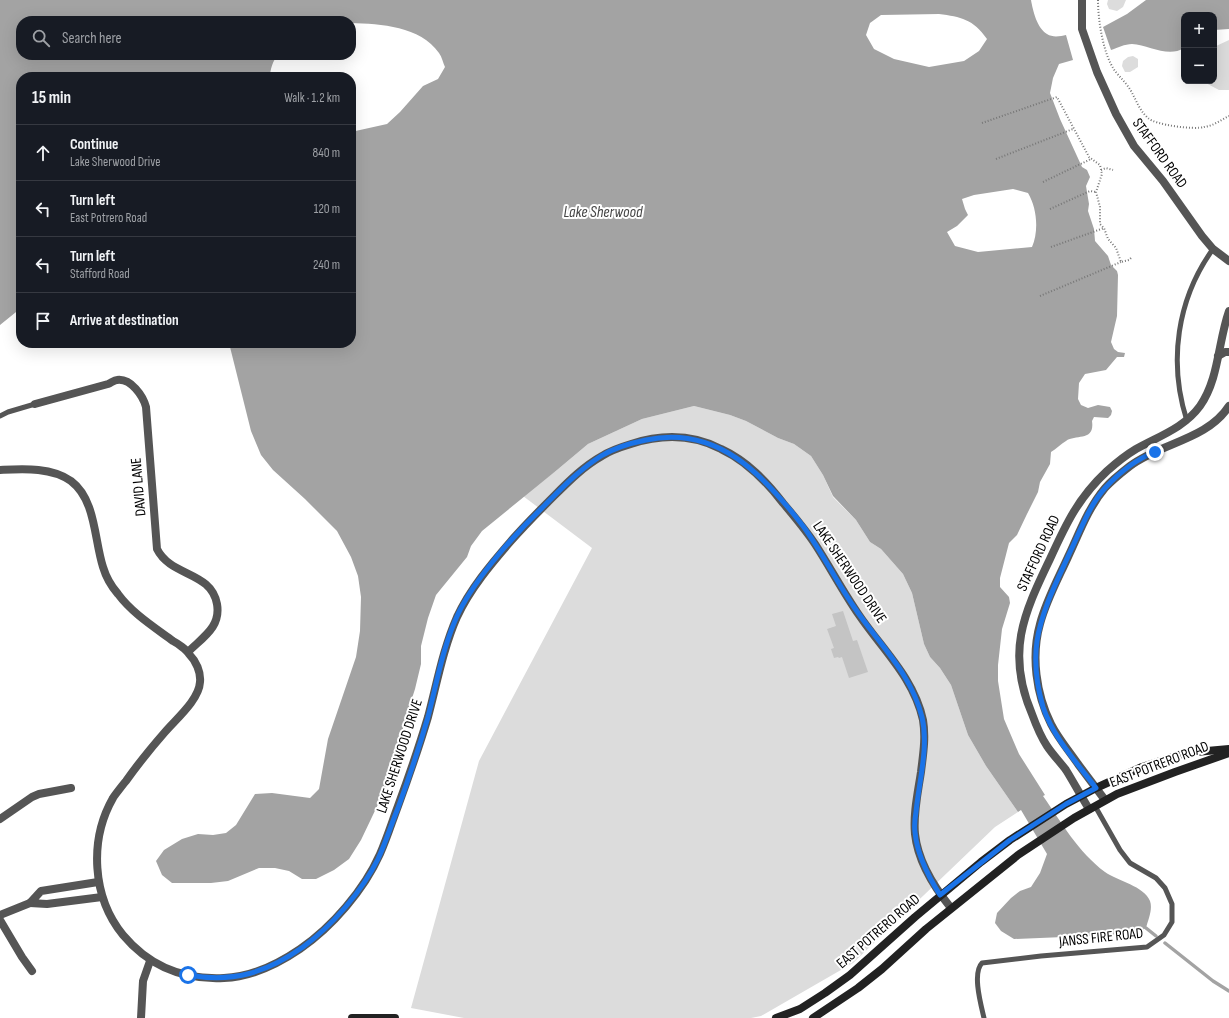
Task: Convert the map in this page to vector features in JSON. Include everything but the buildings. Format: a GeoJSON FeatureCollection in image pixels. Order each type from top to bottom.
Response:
{"type":"FeatureCollection","features":[{"type":"Feature","properties":{"kind":"street","name":"STAFFORD ROAD"},"geometry":{"type":"LineString","coordinates":[[1082,0],[1082,29],[1097,72],[1116,114],[1134,146],[1163,181],[1202,236],[1213,249],[1229,261]]}},
{"type":"Feature","properties":{"kind":"street","name":"STAFFORD ROAD"},"geometry":{"type":"LineString","coordinates":[[1092,807],[1080,796],[1067,771],[1047,746],[1026,700],[1020,675],[1018,656],[1024,618],[1041,577],[1069,518],[1082,498],[1107,471],[1122,458],[1187,421],[1200,406],[1209,390],[1229,312]]}},
{"type":"Feature","properties":{"kind":"street"},"geometry":{"type":"LineString","coordinates":[[1218,356],[1225,352],[1229,352]]}},
{"type":"Feature","properties":{"kind":"street","name":"DAVID LANE"},"geometry":{"type":"LineString","coordinates":[[35,404],[108,384],[117,380],[133,386],[141,394],[146,407],[157,549],[161,557],[168,563],[206,584],[213,592],[216,599],[218,612],[217,620],[213,628],[188,652]]}},
{"type":"Feature","properties":{"kind":"street","name":"STAFFORD ROAD"},"geometry":{"type":"LineString","coordinates":[[1106,800],[1062,742],[1051,725],[1044,707],[1035,663],[1040,624],[1056,583],[1084,523],[1094,504],[1105,488],[1116,476],[1132,464],[1151,453],[1193,436],[1212,423],[1229,406]]}},
{"type":"Feature","properties":{"kind":"street","name":"LAKE SHERWOOD DRIVE"},"geometry":{"type":"LineString","coordinates":[[0,470],[20,469],[50,473],[66,478],[75,484],[82,492],[89,510],[102,565],[108,580],[116,592],[137,614],[188,652],[199,669],[200,679],[198,692],[133,771],[114,797],[106,814],[100,836],[97,857],[98,882],[102,897],[120,932],[150,961],[188,975],[216,979],[234,978],[249,974],[277,963],[304,946],[344,909],[364,882],[380,855],[416,754],[451,634],[459,612],[470,594],[501,553],[527,523],[582,469],[609,452],[637,442],[662,436],[680,436],[708,443],[728,452],[755,471],[770,486],[803,526],[863,621],[901,669],[922,714],[924,727],[923,757],[918,792],[915,833],[920,854],[929,877],[940,895],[951,908]]}},
{"type":"Feature","properties":{"kind":"street","name":"EAST POTRERO ROAD"},"geometry":{"type":"LineString","coordinates":[[776,1018],[800,1009],[850,975],[940,895],[1010,840],[1066,804],[1096,788],[1142,767],[1186,753],[1229,749]]}},
{"type":"Feature","properties":{"kind":"street","name":"EAST POTRERO ROAD"},"geometry":{"type":"LineString","coordinates":[[812,1018],[858,988],[882,969],[951,908],[1018,855],[1074,818],[1106,800],[1175,772],[1229,753]]}},
{"type":"Feature","properties":{"kind":"street"},"geometry":{"type":"LineString","coordinates":[[0,819],[32,797],[39,794],[71,788]]}},
{"type":"Feature","properties":{"kind":"street"},"geometry":{"type":"LineString","coordinates":[[30,903],[41,891],[98,882]]}},
{"type":"Feature","properties":{"kind":"street"},"geometry":{"type":"LineString","coordinates":[[0,915],[30,903],[47,904],[102,897]]}},
{"type":"Feature","properties":{"kind":"street"},"geometry":{"type":"LineString","coordinates":[[0,920],[32,971]]}},
{"type":"Feature","properties":{"kind":"street"},"geometry":{"type":"LineString","coordinates":[[141,1018],[143,981],[150,961]]}},
{"type":"Feature","properties":{"kind":"street"},"geometry":{"type":"LineString","coordinates":[[352,1018],[395,1018]]}},
{"type":"Feature","properties":{"kind":"lane"},"geometry":{"type":"LineString","coordinates":[[1187,421],[1183,409],[1178,371],[1177,359],[1179,333],[1190,291],[1201,266],[1213,249]]}},
{"type":"Feature","properties":{"kind":"lane"},"geometry":{"type":"LineString","coordinates":[[0,416],[35,404]]}},
{"type":"Feature","properties":{"kind":"lane","name":"JANSS FIRE ROAD"},"geometry":{"type":"LineString","coordinates":[[984,1018],[977,978],[977,970],[982,963],[1034,956],[1147,947],[1164,935],[1172,922],[1172,904],[1165,888],[1156,878],[1130,863],[1092,807]]}},
{"type":"Feature","properties":{"kind":"path"},"geometry":{"type":"LineString","coordinates":[[1098,0],[1102,34],[1114,69],[1127,84],[1137,105],[1147,118],[1153,122],[1170,126],[1202,128],[1211,126],[1229,116]]}},
{"type":"Feature","properties":{"kind":"path"},"geometry":{"type":"LineString","coordinates":[[982,123],[1057,97],[1089,157],[1100,165],[1102,174],[1096,192],[1100,207],[1100,224],[1104,228],[1108,239],[1116,248],[1121,262]]}},
{"type":"Feature","properties":{"kind":"path"},"geometry":{"type":"LineString","coordinates":[[996,159],[1073,129]]}},
{"type":"Feature","properties":{"kind":"path"},"geometry":{"type":"LineString","coordinates":[[1043,182],[1091,159]]}},
{"type":"Feature","properties":{"kind":"path"},"geometry":{"type":"LineString","coordinates":[[1101,170],[1106,168],[1113,170]]}},
{"type":"Feature","properties":{"kind":"path"},"geometry":{"type":"LineString","coordinates":[[1050,209],[1090,191],[1096,192]]}},
{"type":"Feature","properties":{"kind":"path"},"geometry":{"type":"LineString","coordinates":[[1051,246],[1104,228]]}},
{"type":"Feature","properties":{"kind":"path"},"geometry":{"type":"LineString","coordinates":[[1040,296],[1131,258]]}},
{"type":"Feature","properties":{"kind":"shaded area"},"geometry":{"type":"Polygon","coordinates":[[[1108,0],[1126,0],[1123,7],[1117,11],[1109,9],[1107,4],[1108,0]]]}},
{"type":"Feature","properties":{"kind":"shaded area"},"geometry":{"type":"Polygon","coordinates":[[[1229,40],[1229,90],[1219,90],[1208,84],[1217,84],[1217,46],[1229,40]]]}},
{"type":"Feature","properties":{"kind":"shaded area"},"geometry":{"type":"Polygon","coordinates":[[[1133,56],[1138,59],[1138,67],[1130,72],[1125,72],[1122,66],[1123,61],[1128,57],[1133,56]]]}},
{"type":"Feature","properties":{"kind":"shaded area"},"geometry":{"type":"Polygon","coordinates":[[[694,406],[730,415],[746,421],[778,438],[794,444],[811,456],[823,475],[833,497],[856,520],[870,542],[881,549],[903,574],[912,593],[924,644],[930,657],[940,668],[951,685],[968,735],[986,766],[1018,812],[995,827],[853,963],[761,1016],[751,1018],[464,1018],[411,1008],[479,761],[592,548],[523,496],[588,444],[642,419],[694,406]]]}},
{"type":"Feature","properties":{"kind":"water","name":"Lake Sherwood"},"geometry":{"type":"Polygon","coordinates":[[[0,0],[1031,0],[1036,19],[1041,28],[1047,34],[1052,36],[1066,35],[1073,60],[1059,64],[1053,78],[1050,93],[1082,167],[1087,170],[1090,177],[1086,186],[1089,204],[1088,211],[1094,229],[1095,241],[1108,256],[1111,265],[1117,271],[1118,275],[1117,316],[1111,342],[1114,349],[1118,352],[1125,353],[1124,357],[1117,357],[1106,370],[1085,374],[1079,383],[1078,399],[1081,405],[1088,408],[1098,405],[1110,407],[1112,411],[1111,415],[1108,418],[1094,417],[1091,432],[1088,435],[1070,439],[1051,452],[1050,464],[1040,482],[1038,492],[1017,535],[1009,543],[1000,578],[1000,587],[1009,597],[1010,603],[1002,629],[998,665],[998,681],[1004,719],[1019,754],[1045,795],[1043,796],[1071,837],[1095,864],[1110,875],[1142,891],[1147,896],[1151,907],[1146,928],[1135,934],[1014,939],[1001,931],[995,923],[997,913],[1020,891],[1031,887],[1040,873],[1047,854],[1021,810],[1018,812],[986,766],[968,735],[951,685],[940,668],[930,657],[924,644],[912,593],[903,574],[881,549],[870,542],[856,520],[833,496],[823,475],[811,456],[794,444],[778,438],[746,421],[730,415],[694,406],[642,419],[588,444],[482,531],[471,546],[467,557],[436,595],[421,646],[421,664],[405,720],[392,775],[361,840],[349,859],[334,870],[316,879],[302,879],[289,871],[275,868],[259,868],[228,881],[211,883],[172,883],[162,875],[156,861],[164,850],[182,839],[198,834],[213,835],[226,833],[236,825],[255,794],[272,793],[310,798],[319,789],[328,739],[356,657],[360,631],[361,597],[358,576],[351,557],[337,531],[273,470],[261,455],[251,431],[230,348],[356,348],[356,131],[387,124],[423,86],[438,79],[445,67],[442,58],[431,44],[421,37],[399,28],[375,24],[356,23],[356,16],[16,16],[16,60],[275,60],[271,72],[16,72],[16,312],[0,325],[0,0]],[[939,14],[881,15],[870,23],[866,35],[874,49],[894,59],[929,67],[964,61],[979,51],[987,39],[977,27],[966,20],[954,16],[939,14]],[[1013,189],[974,195],[962,199],[968,215],[957,226],[947,232],[955,246],[978,252],[1032,247],[1036,234],[1036,220],[1035,212],[1028,193],[1013,189]]]}},
{"type":"Feature","properties":{"kind":"water"},"geometry":{"type":"Polygon","coordinates":[[[1146,0],[1229,0],[1229,29],[1217,30],[1217,12],[1181,12],[1181,50],[1172,52],[1132,44],[1124,45],[1111,50],[1103,27],[1127,14],[1146,0]]]}},
{"type":"Feature","properties":{"kind":"waterway"},"geometry":{"type":"LineString","coordinates":[[1146,928],[1156,936]]}},
{"type":"Feature","properties":{"kind":"waterway"},"geometry":{"type":"LineString","coordinates":[[1165,943],[1213,981],[1229,991]]}},
{"type":"Feature","properties":{"kind":"route"},"geometry":{"type":"LineString","coordinates":[[188,975],[216,979],[234,978],[264,969],[293,954],[310,942],[344,909],[364,882],[380,855],[416,754],[451,634],[459,612],[470,594],[501,553],[527,523],[582,469],[609,452],[637,442],[662,436],[680,436],[708,443],[728,452],[755,471],[770,486],[803,526],[848,600],[901,669],[922,714],[924,727],[923,757],[915,824],[917,845],[929,877],[940,895],[1010,840],[1066,804],[1096,788],[1051,725],[1044,707],[1038,684],[1035,663],[1040,624],[1056,583],[1094,504],[1105,488],[1116,476],[1132,464],[1155,452]]}}]}
